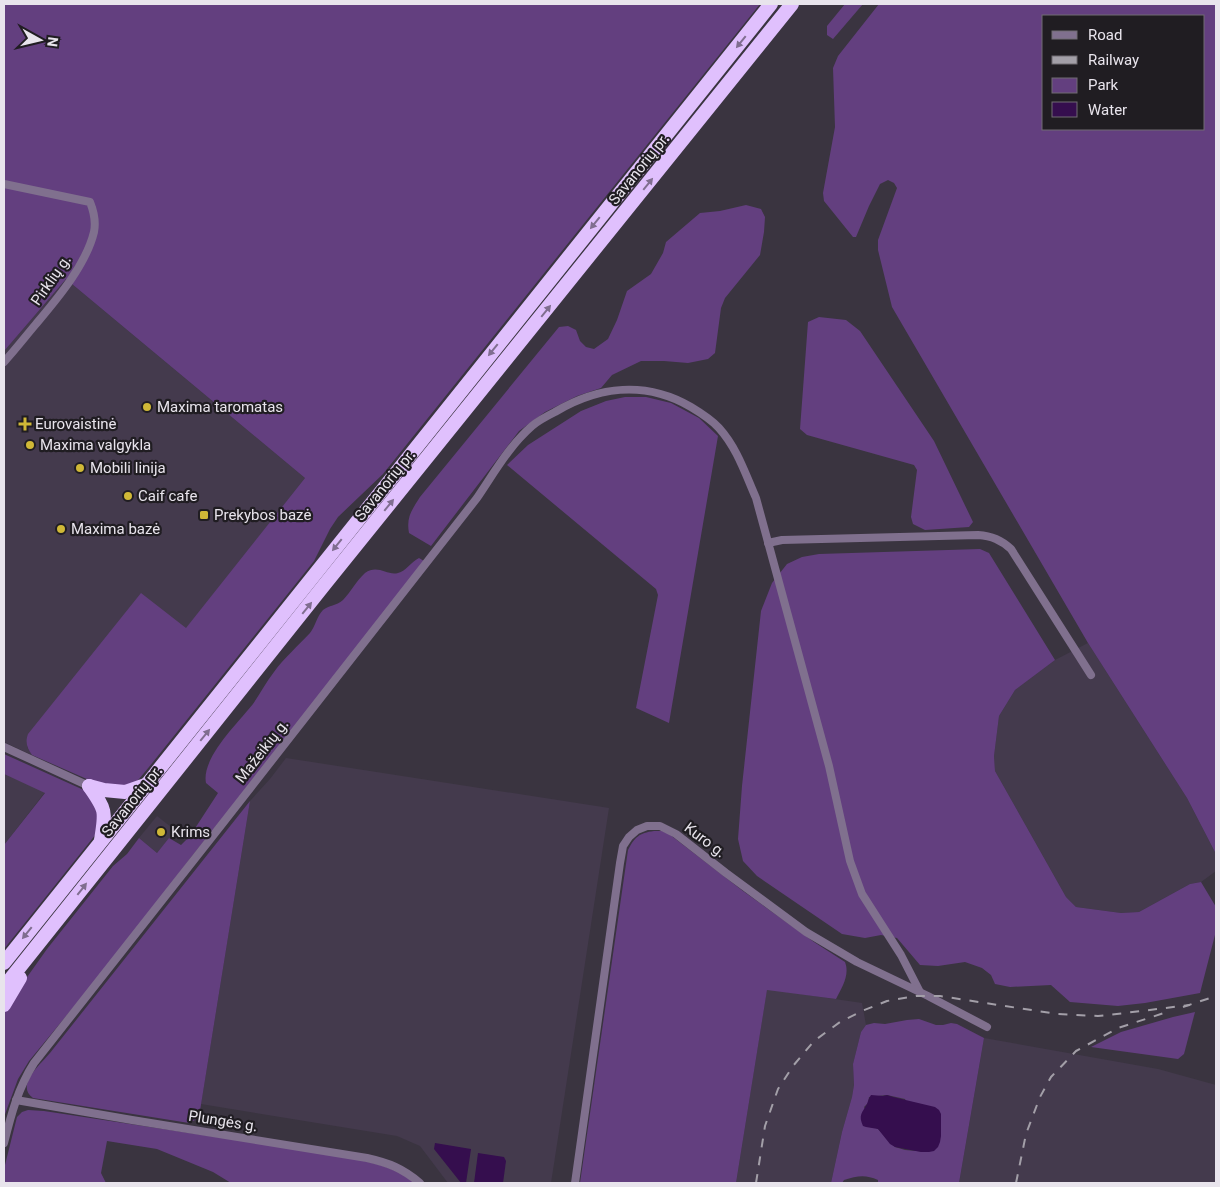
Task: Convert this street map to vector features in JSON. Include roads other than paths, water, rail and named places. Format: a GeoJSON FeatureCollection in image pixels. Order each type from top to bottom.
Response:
{"type":"FeatureCollection","features":[{"type":"Feature","properties":{"kind":"highway","name":"Savanorių pr."},"geometry":{"type":"LineString","coordinates":[[4,962],[771,4]]}},
{"type":"Feature","properties":{"kind":"highway","name":"Savanorių pr."},"geometry":{"type":"LineString","coordinates":[[4,987],[792,4]]}},
{"type":"Feature","properties":{"kind":"highway"},"geometry":{"type":"LineString","coordinates":[[89,786],[125,792],[146,784]]}},
{"type":"Feature","properties":{"kind":"highway"},"geometry":{"type":"LineString","coordinates":[[89,786],[104,808],[105,820],[101,841]]}},
{"type":"Feature","properties":{"kind":"highway"},"geometry":{"type":"LineString","coordinates":[[4,1005],[52,927]]}},
{"type":"Feature","properties":{"kind":"street","name":"Pirklių g."},"geometry":{"type":"LineString","coordinates":[[4,184],[90,202],[95,220],[94,232],[89,247],[80,264],[61,293],[4,362]]}},
{"type":"Feature","properties":{"kind":"street","name":"Mažeikių g."},"geometry":{"type":"LineString","coordinates":[[4,1143],[16,1100],[34,1063],[477,498],[512,446],[534,424],[575,402],[612,391],[644,390],[663,394],[704,414],[731,443],[740,459],[756,498],[829,766],[850,861],[862,894],[920,992]]}},
{"type":"Feature","properties":{"kind":"street"},"geometry":{"type":"LineString","coordinates":[[768,543],[782,540],[978,535],[993,537],[1011,549],[1091,675]]}},
{"type":"Feature","properties":{"kind":"street"},"geometry":{"type":"LineString","coordinates":[[4,747],[89,786]]}},
{"type":"Feature","properties":{"kind":"street","name":"Kuro g."},"geometry":{"type":"LineString","coordinates":[[574,1183],[620,863],[624,846],[629,837],[637,830],[647,826],[660,826],[676,834],[806,932],[857,962],[987,1027]]}},
{"type":"Feature","properties":{"kind":"street","name":"Plungės g."},"geometry":{"type":"LineString","coordinates":[[16,1100],[386,1162],[400,1168],[420,1183]]}},
{"type":"Feature","properties":{"kind":"water"},"geometry":{"type":"Polygon","coordinates":[[[871,1095],[887,1095],[935,1107],[939,1110],[941,1114],[941,1136],[938,1147],[934,1151],[921,1152],[895,1147],[890,1144],[878,1129],[863,1126],[861,1114],[871,1095]]]}},
{"type":"Feature","properties":{"kind":"water"},"geometry":{"type":"Polygon","coordinates":[[[435,1143],[471,1149],[466,1183],[461,1183],[434,1149],[435,1143]]]}},
{"type":"Feature","properties":{"kind":"water"},"geometry":{"type":"Polygon","coordinates":[[[478,1153],[504,1157],[506,1161],[503,1183],[474,1183],[478,1153]]]}},
{"type":"Feature","properties":{"kind":"railway"},"geometry":{"type":"LineString","coordinates":[[756,1183],[765,1126],[778,1089],[793,1066],[814,1041],[840,1022],[862,1011],[887,1001],[916,996],[940,996],[1057,1014],[1098,1016],[1190,1005]]}},
{"type":"Feature","properties":{"kind":"railway"},"geometry":{"type":"LineString","coordinates":[[1183,1007],[1216,996]]}},
{"type":"Feature","properties":{"kind":"railway"},"geometry":{"type":"LineString","coordinates":[[1016,1183],[1026,1134],[1040,1097],[1051,1077],[1076,1051],[1118,1028],[1164,1013]]}},
{"type":"Feature","properties":{"kind":"place","name":"Maxima taromatas"},"geometry":{"type":"Point","coordinates":[147,407]}},
{"type":"Feature","properties":{"kind":"place","name":"Eurovaistinė"},"geometry":{"type":"Point","coordinates":[25,424]}},
{"type":"Feature","properties":{"kind":"place","name":"Maxima valgykla"},"geometry":{"type":"Point","coordinates":[30,445]}},
{"type":"Feature","properties":{"kind":"place","name":"Mobili linija"},"geometry":{"type":"Point","coordinates":[80,468]}},
{"type":"Feature","properties":{"kind":"place","name":"Caif cafe"},"geometry":{"type":"Point","coordinates":[128,496]}},
{"type":"Feature","properties":{"kind":"place","name":"Prekybos bazė"},"geometry":{"type":"Point","coordinates":[204,515]}},
{"type":"Feature","properties":{"kind":"place","name":"Maxima bazė"},"geometry":{"type":"Point","coordinates":[61,529]}},
{"type":"Feature","properties":{"kind":"place","name":"Krims"},"geometry":{"type":"Point","coordinates":[161,832]}}]}
